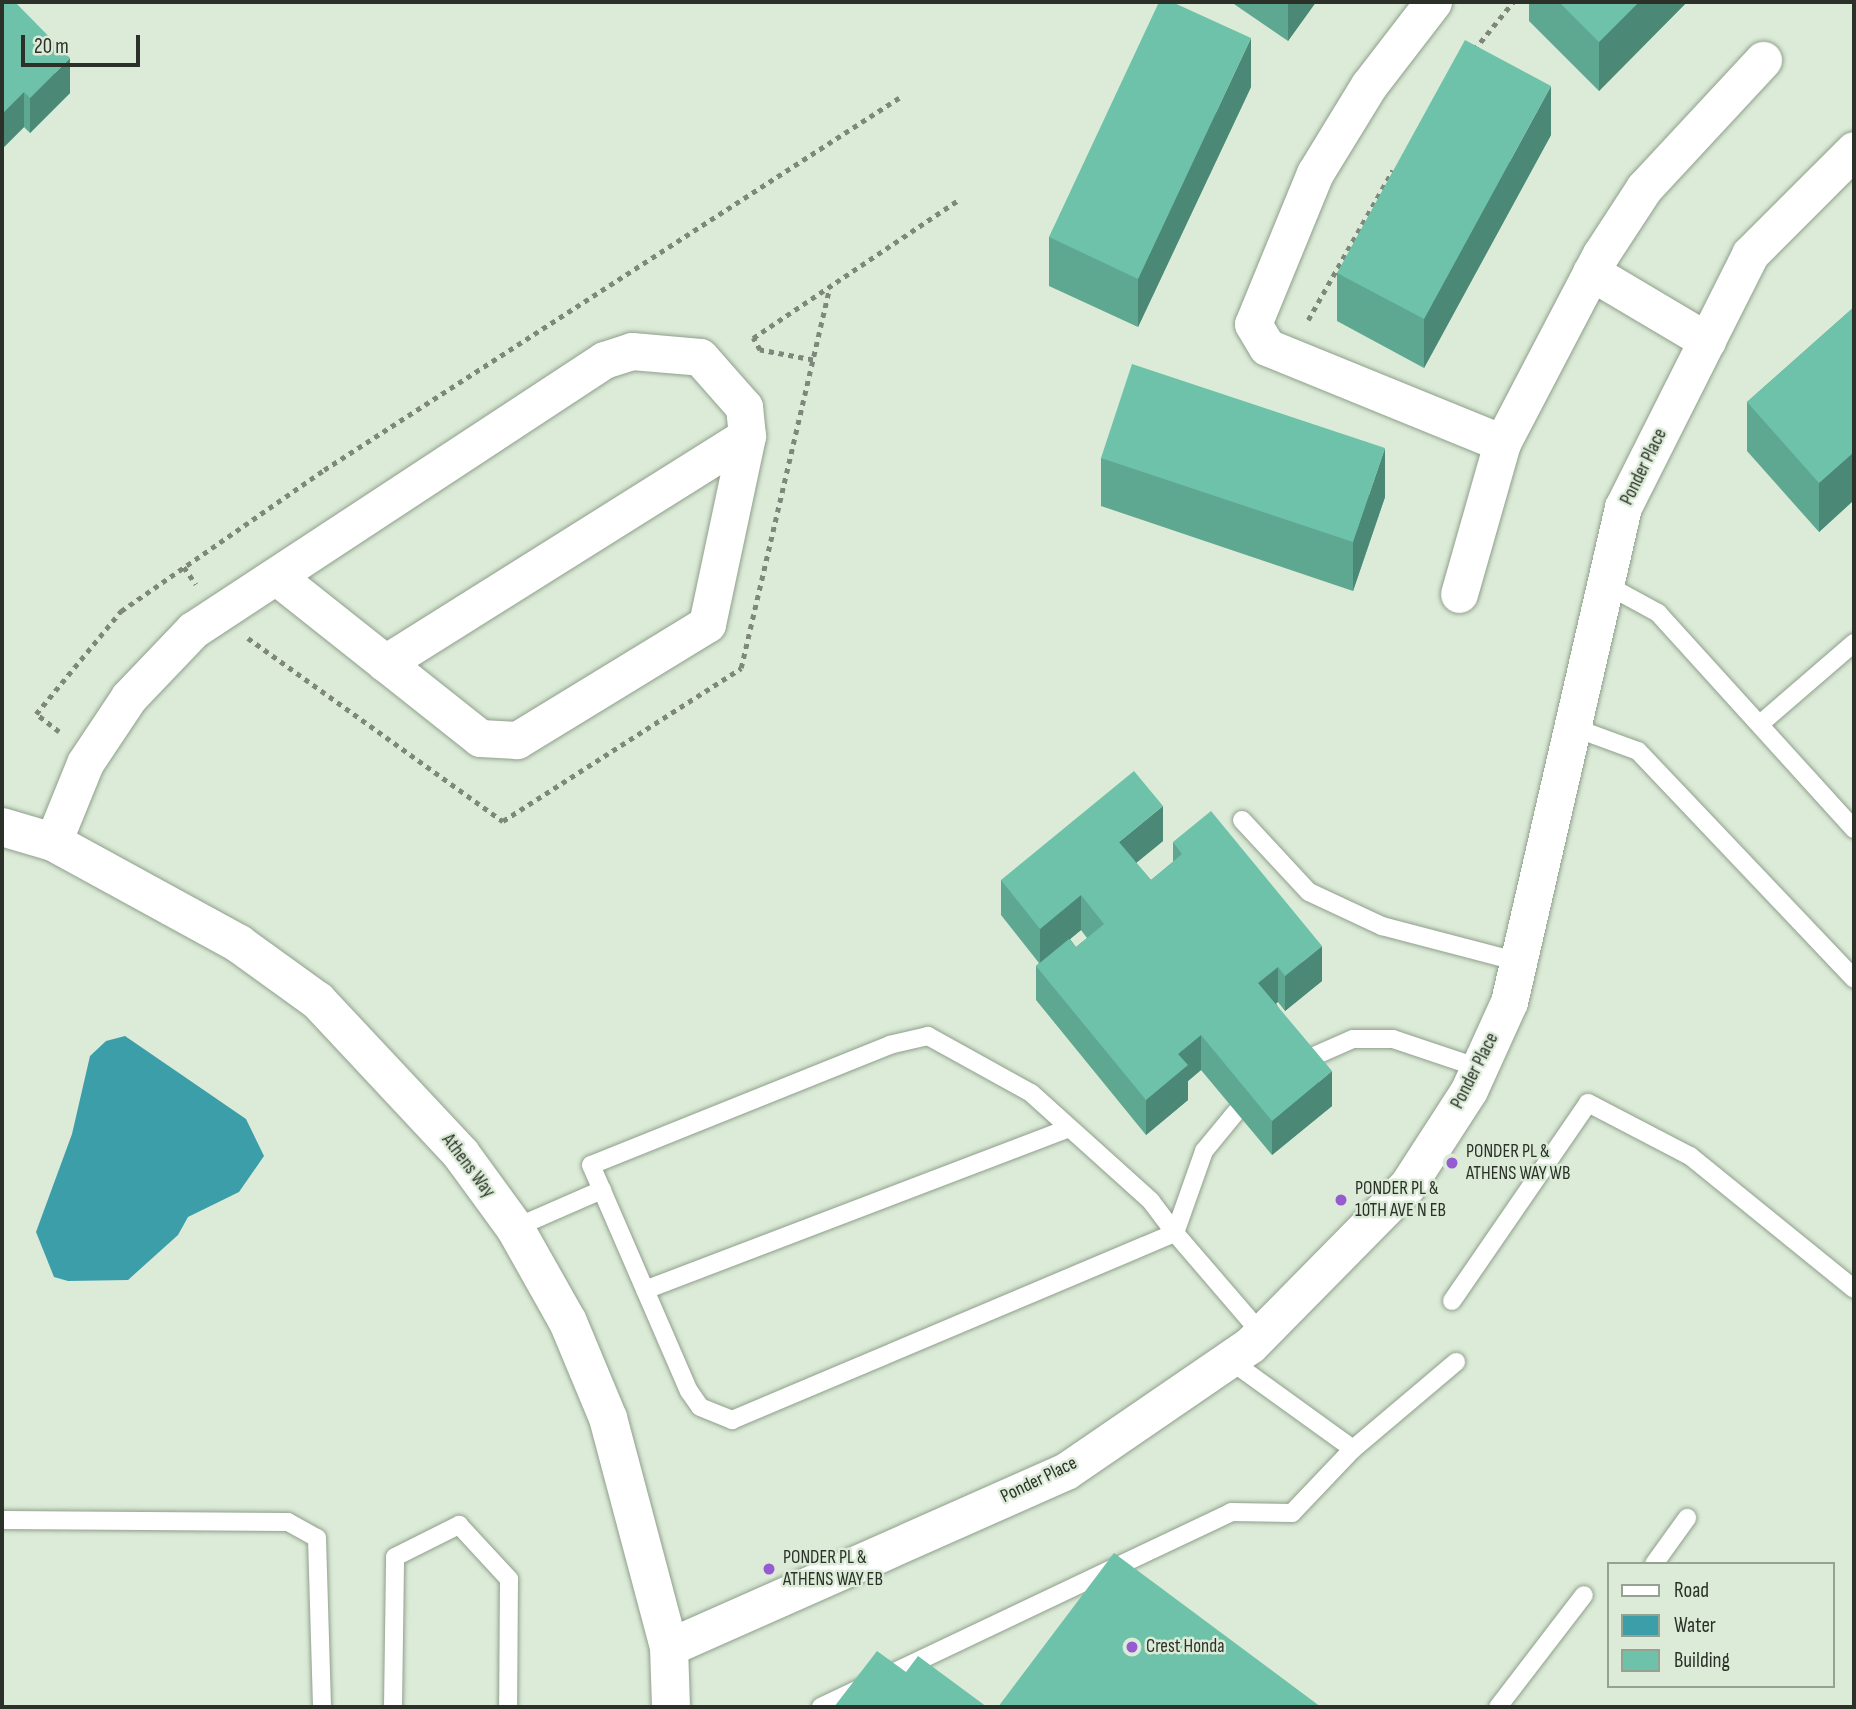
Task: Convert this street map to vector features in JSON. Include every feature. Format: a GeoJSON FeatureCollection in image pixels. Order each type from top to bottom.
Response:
{"type":"FeatureCollection","features":[{"type":"Feature","properties":{"kind":"street"},"geometry":{"type":"LineString","coordinates":[[1433,2],[1369,85],[1315,173],[1254,324],[1267,347],[1502,443]]}},
{"type":"Feature","properties":{"kind":"street"},"geometry":{"type":"LineString","coordinates":[[1459,594],[1502,443],[1591,272],[1644,188],[1763,60]]}},
{"type":"Feature","properties":{"kind":"street","name":"Ponder Place"},"geometry":{"type":"LineString","coordinates":[[669,1647],[1066,1471],[1228,1359],[1261,1333],[1407,1186],[1479,1068],[1509,1002],[1575,728],[1603,583],[1623,507],[1750,254],[1854,150]]}},
{"type":"Feature","properties":{"kind":"street"},"geometry":{"type":"LineString","coordinates":[[1591,272],[1707,341]]}},
{"type":"Feature","properties":{"kind":"street"},"geometry":{"type":"LineString","coordinates":[[53,842],[85,763],[129,697],[193,630],[276,578],[604,360],[632,351],[700,357],[744,407],[747,436],[707,624],[517,740],[480,738],[276,578]]}},
{"type":"Feature","properties":{"kind":"street"},"geometry":{"type":"LineString","coordinates":[[385,663],[747,436]]}},
{"type":"Feature","properties":{"kind":"street","name":"Athens Way"},"geometry":{"type":"LineString","coordinates":[[2,827],[53,842],[171,903],[318,1001],[417,1101],[515,1228],[568,1322],[608,1418],[669,1647],[671,1707]]}},
{"type":"Feature","properties":{"kind":"lane"},"geometry":{"type":"LineString","coordinates":[[1603,583],[1658,613],[1854,829]]}},
{"type":"Feature","properties":{"kind":"lane"},"geometry":{"type":"LineString","coordinates":[[1760,724],[1854,643]]}},
{"type":"Feature","properties":{"kind":"lane"},"geometry":{"type":"LineString","coordinates":[[1575,728],[1638,751],[1854,979]]}},
{"type":"Feature","properties":{"kind":"lane"},"geometry":{"type":"LineString","coordinates":[[1242,820],[1308,891],[1382,926],[1519,962]]}},
{"type":"Feature","properties":{"kind":"lane"},"geometry":{"type":"LineString","coordinates":[[1236,1112],[1204,1151],[1175,1233],[732,1420],[700,1407],[689,1391],[591,1165],[928,1036],[1031,1093],[1151,1201],[1175,1233],[1261,1333]]}},
{"type":"Feature","properties":{"kind":"lane"},"geometry":{"type":"LineString","coordinates":[[1296,1064],[1353,1039],[1393,1039],[1479,1068]]}},
{"type":"Feature","properties":{"kind":"lane"},"geometry":{"type":"LineString","coordinates":[[1452,1301],[1588,1103],[1690,1156],[1854,1289]]}},
{"type":"Feature","properties":{"kind":"lane"},"geometry":{"type":"LineString","coordinates":[[645,1290],[1069,1128]]}},
{"type":"Feature","properties":{"kind":"lane"},"geometry":{"type":"LineString","coordinates":[[515,1228],[602,1190]]}},
{"type":"Feature","properties":{"kind":"lane"},"geometry":{"type":"LineString","coordinates":[[1228,1359],[1353,1449]]}},
{"type":"Feature","properties":{"kind":"lane"},"geometry":{"type":"LineString","coordinates":[[821,1707],[1231,1512],[1292,1513],[1353,1449],[1456,1362]]}},
{"type":"Feature","properties":{"kind":"lane"},"geometry":{"type":"LineString","coordinates":[[1655,1562],[1687,1518]]}},
{"type":"Feature","properties":{"kind":"lane"},"geometry":{"type":"LineString","coordinates":[[2,1520],[288,1522],[317,1538],[322,1707]]}},
{"type":"Feature","properties":{"kind":"lane"},"geometry":{"type":"LineString","coordinates":[[393,1707],[396,1558],[459,1525],[509,1579],[508,1707]]}},
{"type":"Feature","properties":{"kind":"lane"},"geometry":{"type":"LineString","coordinates":[[1498,1707],[1584,1595]]}},
{"type":"Feature","properties":{"kind":"path"},"geometry":{"type":"LineString","coordinates":[[1469,56],[1513,2]]}},
{"type":"Feature","properties":{"kind":"path"},"geometry":{"type":"LineString","coordinates":[[56,743],[60,733],[36,714],[121,611],[324,470],[902,96]]}},
{"type":"Feature","properties":{"kind":"path"},"geometry":{"type":"LineString","coordinates":[[1308,320],[1401,157]]}},
{"type":"Feature","properties":{"kind":"path"},"geometry":{"type":"LineString","coordinates":[[813,360],[760,350],[753,338],[960,199]]}},
{"type":"Feature","properties":{"kind":"path"},"geometry":{"type":"LineString","coordinates":[[236,630],[503,821],[741,668],[830,286]]}},
{"type":"Feature","properties":{"kind":"water"},"geometry":{"type":"Polygon","coordinates":[[[125,1036],[246,1119],[264,1156],[239,1192],[188,1217],[178,1235],[128,1280],[68,1281],[54,1277],[36,1232],[72,1134],[90,1056],[106,1041],[125,1036]]]}},
{"type":"Feature","properties":{"kind":"building"},"geometry":{"type":"Polygon","coordinates":[[[2,2],[15,2],[70,58],[30,98],[24,92],[2,114],[2,2]]]}},
{"type":"Feature","properties":{"kind":"building"},"geometry":{"type":"Polygon","coordinates":[[[1159,2],[1172,2],[1251,38],[1138,279],[1049,237],[1159,2]]]}},
{"type":"Feature","properties":{"kind":"building"},"geometry":{"type":"Polygon","coordinates":[[[1559,2],[1639,2],[1599,42],[1559,2]]]}},
{"type":"Feature","properties":{"kind":"building"},"geometry":{"type":"Polygon","coordinates":[[[1465,40],[1551,86],[1424,319],[1337,273],[1465,40]]]}},
{"type":"Feature","properties":{"kind":"building"},"geometry":{"type":"Polygon","coordinates":[[[1854,307],[1854,452],[1819,483],[1747,402],[1854,307]]]}},
{"type":"Feature","properties":{"kind":"building"},"geometry":{"type":"Polygon","coordinates":[[[1132,364],[1385,448],[1353,542],[1101,458],[1132,364]]]}},
{"type":"Feature","properties":{"kind":"building"},"geometry":{"type":"Polygon","coordinates":[[[1134,771],[1163,806],[1119,842],[1151,880],[1182,854],[1173,842],[1211,811],[1322,946],[1285,976],[1278,967],[1258,983],[1332,1071],[1272,1121],[1201,1035],[1178,1054],[1188,1065],[1146,1100],[1036,966],[1069,939],[1076,947],[1104,924],[1081,895],[1040,929],[1001,880],[1134,771]]]}},
{"type":"Feature","properties":{"kind":"building"},"geometry":{"type":"Polygon","coordinates":[[[1114,1553],[1321,1707],[998,1707],[1114,1553]]]}},
{"type":"Feature","properties":{"kind":"building"},"geometry":{"type":"Polygon","coordinates":[[[877,1651],[906,1672],[918,1656],[987,1707],[834,1707],[877,1651]]]}},
{"type":"Feature","properties":{"kind":"place","name":"PONDER PL & ATHENS WAY WB"},"geometry":{"type":"Point","coordinates":[1452,1163]}},
{"type":"Feature","properties":{"kind":"place","name":"PONDER PL & 10TH AVE N EB"},"geometry":{"type":"Point","coordinates":[1341,1200]}},
{"type":"Feature","properties":{"kind":"place","name":"PONDER PL & ATHENS WAY EB"},"geometry":{"type":"Point","coordinates":[769,1569]}},
{"type":"Feature","properties":{"kind":"place","name":"Crest Honda"},"geometry":{"type":"Point","coordinates":[1132,1647]}}]}
